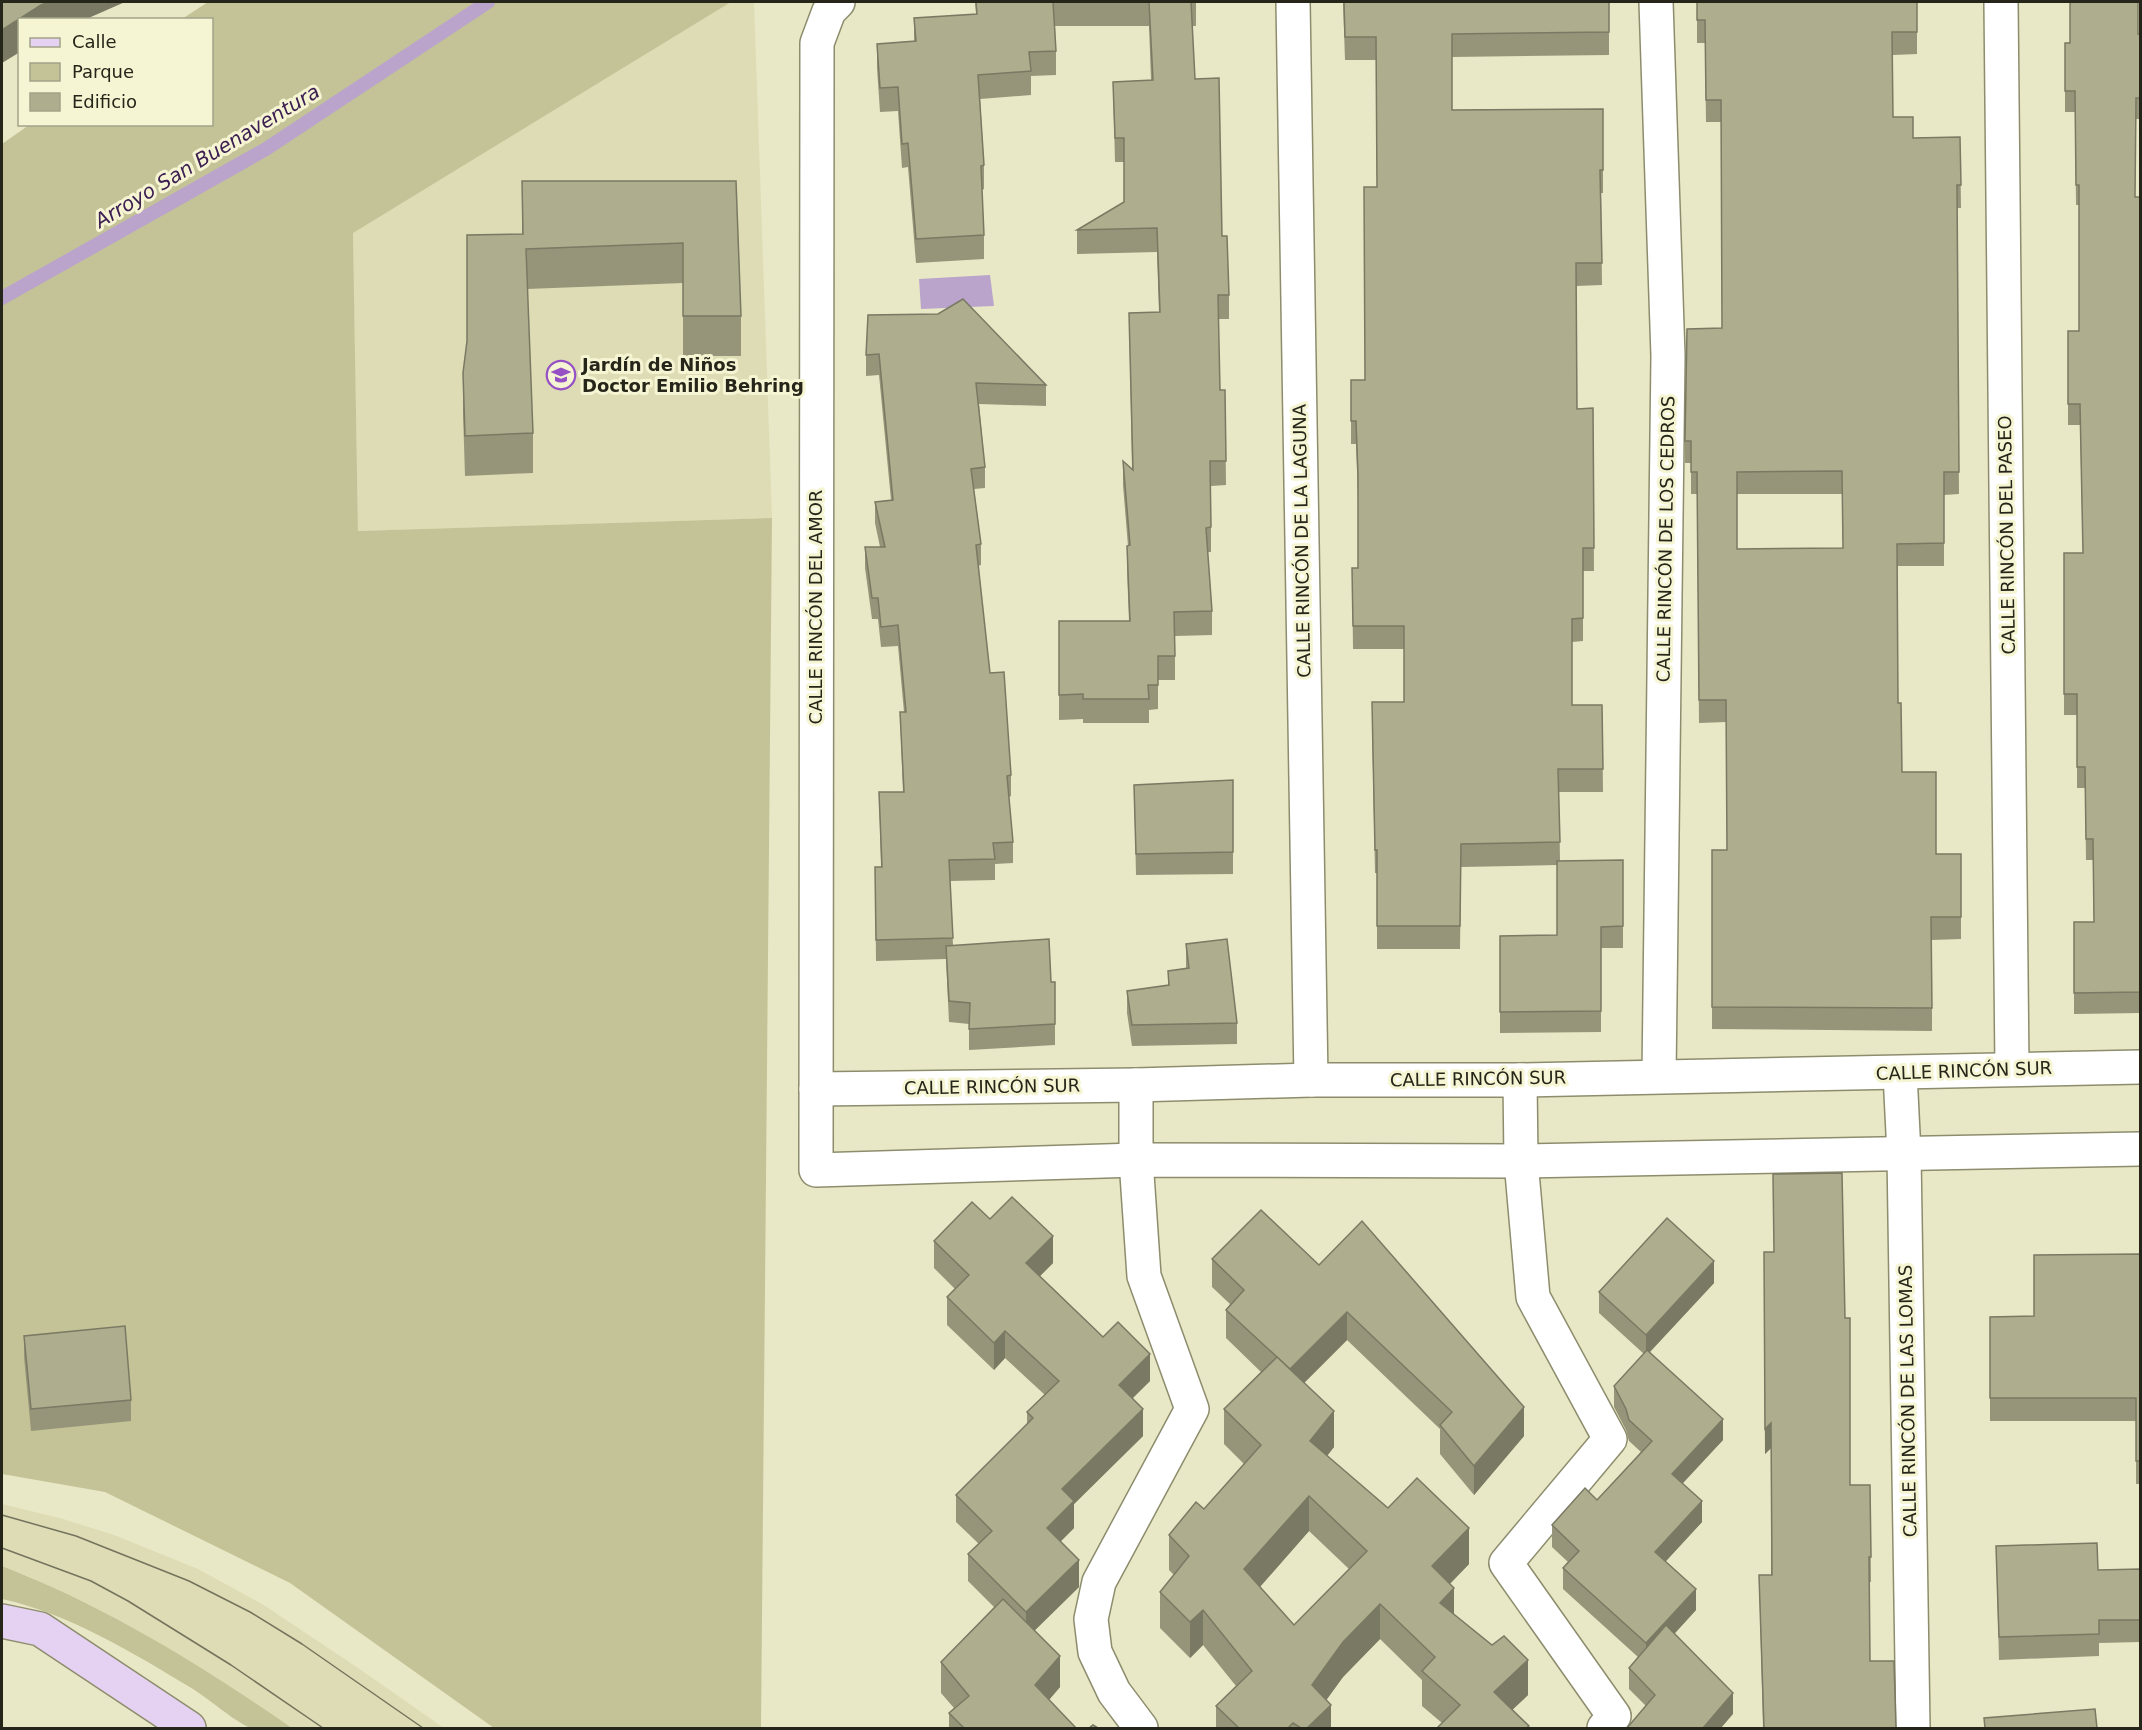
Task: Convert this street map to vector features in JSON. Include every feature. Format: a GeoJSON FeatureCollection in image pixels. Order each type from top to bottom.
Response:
{"type":"FeatureCollection","features":[{"type":"Feature","properties":{"kind":"main road"},"geometry":{"type":"LineString","coordinates":[[2,1621],[40,1629],[189,1728]]}},
{"type":"Feature","properties":{"kind":"street","name":"CALLE RINCÓN DEL AMOR"},"geometry":{"type":"LineString","coordinates":[[838,2],[829,11],[817,43],[816,1170],[1136,1160]]}},
{"type":"Feature","properties":{"kind":"street","name":"CALLE RINCÓN DE LA LAGUNA"},"geometry":{"type":"LineString","coordinates":[[1293,2],[1311,1080]]}},
{"type":"Feature","properties":{"kind":"street","name":"CALLE RINCÓN DE LOS CEDROS"},"geometry":{"type":"LineString","coordinates":[[1656,2],[1668,356],[1659,1076]]}},
{"type":"Feature","properties":{"kind":"street","name":"CALLE RINCÓN DEL PASEO"},"geometry":{"type":"LineString","coordinates":[[2001,2],[2012,1069]]}},
{"type":"Feature","properties":{"kind":"street","name":"CALLE RINCÓN SUR"},"geometry":{"type":"LineString","coordinates":[[816,1089],[1136,1085],[1311,1080],[1520,1080],[2140,1067]]}},
{"type":"Feature","properties":{"kind":"street","name":"CALLE RINCÓN DE LAS LOMAS"},"geometry":{"type":"LineString","coordinates":[[1900,1073],[1904,1154],[1913,1728]]}},
{"type":"Feature","properties":{"kind":"street"},"geometry":{"type":"LineString","coordinates":[[1520,1080],[1521,1161],[1533,1297],[1610,1439],[1506,1563],[1614,1716],[1604,1728]]}},
{"type":"Feature","properties":{"kind":"street"},"geometry":{"type":"LineString","coordinates":[[1136,1085],[1136,1160],[1144,1276],[1192,1409],[1099,1582],[1091,1619],[1095,1652],[1113,1692],[1141,1728]]}},
{"type":"Feature","properties":{"kind":"street"},"geometry":{"type":"LineString","coordinates":[[1136,1160],[1521,1161],[2140,1149]]}},
{"type":"Feature","properties":{"kind":"shaded area","name":"Jardín de Niños Doctor Emilio Behring"},"geometry":{"type":"Polygon","coordinates":[[[731,2],[754,2],[772,518],[358,531],[353,232],[731,2]]]}},
{"type":"Feature","properties":{"kind":"shaded area"},"geometry":{"type":"Polygon","coordinates":[[[990,275],[994,306],[921,309],[919,279],[990,275]]]}},
{"type":"Feature","properties":{"kind":"shaded area"},"geometry":{"type":"Polygon","coordinates":[[[2,1504],[63,1519],[114,1535],[198,1569],[262,1604],[444,1728],[292,1728],[213,1675],[94,1608],[2,1566],[2,1504]]]}},
{"type":"Feature","properties":{"kind":"green space"},"geometry":{"type":"Polygon","coordinates":[[[208,2],[731,2],[353,233],[358,531],[772,518],[761,1728],[494,1728],[290,1583],[105,1492],[2,1474],[2,144],[28,126],[213,126],[213,18],[184,18],[208,2]]]}},
{"type":"Feature","properties":{"kind":"green space"},"geometry":{"type":"Polygon","coordinates":[[[2,1566],[78,1599],[152,1638],[292,1728],[250,1728],[193,1689],[100,1636],[52,1614],[2,1599],[2,1566]]]}},
{"type":"Feature","properties":{"kind":"building"},"geometry":{"type":"Polygon","coordinates":[[[2,2],[49,2],[18,18],[2,30],[2,2]]]}},
{"type":"Feature","properties":{"kind":"building"},"geometry":{"type":"Polygon","coordinates":[[[976,2],[1053,2],[1056,51],[1029,52],[1031,71],[978,75],[984,165],[981,166],[984,235],[916,239],[908,143],[902,144],[898,87],[880,88],[877,44],[916,41],[914,18],[977,14],[976,2]]]}},
{"type":"Feature","properties":{"kind":"building"},"geometry":{"type":"Polygon","coordinates":[[[1149,2],[1191,2],[1195,79],[1219,78],[1222,236],[1227,236],[1229,295],[1218,295],[1220,390],[1225,390],[1226,461],[1210,461],[1211,527],[1206,528],[1212,611],[1174,612],[1175,656],[1158,656],[1158,685],[1148,685],[1149,699],[1083,699],[1083,694],[1059,695],[1059,621],[1130,621],[1127,546],[1130,545],[1123,461],[1133,470],[1129,313],[1160,312],[1157,228],[1077,230],[1124,202],[1124,138],[1115,138],[1113,82],[1153,80],[1149,2]]]}},
{"type":"Feature","properties":{"kind":"building"},"geometry":{"type":"Polygon","coordinates":[[[1344,2],[1609,2],[1609,32],[1452,34],[1452,110],[1603,109],[1603,170],[1600,170],[1602,263],[1576,263],[1577,409],[1593,408],[1594,548],[1583,548],[1583,618],[1572,619],[1572,705],[1602,705],[1603,769],[1558,769],[1560,842],[1461,844],[1460,926],[1377,926],[1372,702],[1404,702],[1404,626],[1353,626],[1352,568],[1358,568],[1358,475],[1356,421],[1351,421],[1351,380],[1365,380],[1364,187],[1377,187],[1376,37],[1345,37],[1344,2]]]}},
{"type":"Feature","properties":{"kind":"building"},"geometry":{"type":"Polygon","coordinates":[[[1697,2],[1917,2],[1917,32],[1892,32],[1893,117],[1913,117],[1913,138],[1960,137],[1961,185],[1957,185],[1959,472],[1944,472],[1944,543],[1897,544],[1898,703],[1901,703],[1902,772],[1936,772],[1936,854],[1961,854],[1961,917],[1931,917],[1932,1008],[1712,1007],[1712,850],[1727,850],[1726,700],[1699,700],[1697,472],[1691,472],[1691,441],[1685,441],[1687,329],[1722,328],[1721,100],[1706,100],[1705,20],[1697,20],[1697,2]],[[1842,471],[1737,472],[1737,549],[1843,548],[1842,471]]]}},
{"type":"Feature","properties":{"kind":"building"},"geometry":{"type":"Polygon","coordinates":[[[2070,2],[2138,2],[2140,98],[2136,98],[2135,197],[2140,197],[2140,992],[2074,993],[2074,922],[2094,922],[2093,839],[2086,839],[2085,767],[2077,767],[2077,694],[2064,694],[2064,553],[2083,553],[2080,404],[2068,404],[2068,331],[2079,331],[2079,185],[2076,185],[2075,91],[2065,91],[2065,43],[2070,43],[2070,2]]]}},
{"type":"Feature","properties":{"kind":"building"},"geometry":{"type":"Polygon","coordinates":[[[522,181],[736,181],[741,316],[683,316],[683,243],[526,249],[533,433],[465,436],[463,373],[467,341],[467,235],[523,234],[522,181]]]}},
{"type":"Feature","properties":{"kind":"building"},"geometry":{"type":"Polygon","coordinates":[[[963,299],[1046,385],[976,383],[985,467],[971,469],[981,544],[976,545],[990,673],[1004,672],[1011,775],[1007,776],[1013,842],[993,843],[995,859],[949,860],[953,938],[876,940],[875,867],[882,867],[879,792],[904,792],[900,712],[906,712],[898,625],[881,627],[878,598],[872,598],[865,547],[885,547],[875,502],[893,500],[879,354],[866,355],[868,315],[938,314],[963,299]]]}},
{"type":"Feature","properties":{"kind":"building"},"geometry":{"type":"Polygon","coordinates":[[[1233,780],[1233,852],[1136,854],[1134,785],[1233,780]]]}},
{"type":"Feature","properties":{"kind":"building"},"geometry":{"type":"Polygon","coordinates":[[[1623,860],[1623,926],[1601,927],[1601,1011],[1500,1012],[1500,936],[1557,935],[1557,861],[1623,860]]]}},
{"type":"Feature","properties":{"kind":"building"},"geometry":{"type":"Polygon","coordinates":[[[1049,939],[1051,982],[1055,982],[1055,1024],[969,1029],[970,1003],[949,1001],[946,946],[1049,939]]]}},
{"type":"Feature","properties":{"kind":"building"},"geometry":{"type":"Polygon","coordinates":[[[1227,939],[1237,1023],[1132,1025],[1127,991],[1169,985],[1168,971],[1189,968],[1186,944],[1227,939]]]}},
{"type":"Feature","properties":{"kind":"building"},"geometry":{"type":"Polygon","coordinates":[[[1842,1173],[1845,1318],[1850,1318],[1850,1485],[1870,1485],[1870,1661],[1894,1661],[1896,1728],[1764,1728],[1759,1575],[1772,1575],[1771,1423],[1765,1429],[1764,1252],[1774,1252],[1773,1174],[1842,1173]]]}},
{"type":"Feature","properties":{"kind":"building"},"geometry":{"type":"Polygon","coordinates":[[[1012,1197],[1053,1236],[1026,1263],[1103,1337],[1118,1322],[1150,1354],[1119,1385],[1143,1409],[1062,1489],[1074,1501],[1047,1528],[1079,1560],[1026,1612],[968,1554],[992,1531],[956,1495],[1033,1418],[1027,1412],[1059,1381],[1005,1331],[994,1343],[947,1297],[969,1275],[934,1241],[972,1202],[990,1219],[1012,1197]]]}},
{"type":"Feature","properties":{"kind":"building"},"geometry":{"type":"Polygon","coordinates":[[[1261,1210],[1319,1265],[1362,1221],[1524,1407],[1474,1466],[1440,1425],[1452,1412],[1347,1312],[1290,1369],[1226,1310],[1244,1290],[1212,1259],[1261,1210]]]}},
{"type":"Feature","properties":{"kind":"building"},"geometry":{"type":"Polygon","coordinates":[[[1667,1218],[1714,1261],[1646,1335],[1599,1292],[1667,1218]]]}},
{"type":"Feature","properties":{"kind":"building"},"geometry":{"type":"Polygon","coordinates":[[[2140,1254],[2140,1461],[2136,1461],[2136,1398],[1990,1398],[1990,1317],[2034,1316],[2034,1255],[2140,1254]]]}},
{"type":"Feature","properties":{"kind":"building"},"geometry":{"type":"Polygon","coordinates":[[[125,1326],[131,1400],[31,1409],[24,1336],[125,1326]]]}},
{"type":"Feature","properties":{"kind":"building"},"geometry":{"type":"Polygon","coordinates":[[[1647,1350],[1723,1419],[1672,1474],[1702,1501],[1655,1552],[1696,1589],[1646,1643],[1563,1568],[1579,1551],[1552,1525],[1585,1488],[1597,1500],[1652,1441],[1629,1420],[1614,1386],[1647,1350]]]}},
{"type":"Feature","properties":{"kind":"building"},"geometry":{"type":"Polygon","coordinates":[[[1277,1357],[1334,1411],[1310,1441],[1388,1508],[1417,1478],[1469,1528],[1432,1566],[1454,1588],[1440,1603],[1492,1645],[1504,1636],[1528,1660],[1494,1692],[1529,1726],[1526,1728],[1437,1728],[1460,1705],[1422,1671],[1435,1657],[1380,1604],[1343,1642],[1312,1685],[1331,1705],[1307,1728],[1301,1728],[1293,1723],[1288,1728],[1239,1728],[1216,1706],[1252,1671],[1203,1610],[1190,1622],[1160,1592],[1189,1556],[1169,1535],[1196,1502],[1204,1509],[1261,1445],[1224,1409],[1277,1357]],[[1309,1496],[1244,1569],[1294,1625],[1367,1551],[1309,1496]]]}},
{"type":"Feature","properties":{"kind":"building"},"geometry":{"type":"Polygon","coordinates":[[[2097,1543],[2098,1570],[2140,1569],[2140,1620],[2099,1620],[2099,1634],[1999,1637],[1996,1546],[2097,1543]]]}},
{"type":"Feature","properties":{"kind":"building"},"geometry":{"type":"Polygon","coordinates":[[[1003,1599],[1060,1656],[1035,1685],[1076,1728],[964,1728],[949,1713],[969,1696],[941,1662],[1003,1599]]]}},
{"type":"Feature","properties":{"kind":"building"},"geometry":{"type":"Polygon","coordinates":[[[1666,1625],[1733,1693],[1703,1728],[1627,1728],[1655,1695],[1629,1668],[1666,1625]]]}},
{"type":"Feature","properties":{"kind":"building"},"geometry":{"type":"Polygon","coordinates":[[[2095,1709],[2097,1728],[1985,1728],[1984,1718],[2095,1709]]]}},
{"type":"Feature","properties":{"kind":"waterway","name":"Arroyo San Buenaventura"},"geometry":{"type":"LineString","coordinates":[[2,298],[266,149],[488,2]]}},
{"type":"Feature","properties":{"kind":"tram line"},"geometry":{"type":"LineString","coordinates":[[2,1515],[76,1536],[189,1581],[250,1612],[302,1644],[423,1728]]}},
{"type":"Feature","properties":{"kind":"tram line"},"geometry":{"type":"LineString","coordinates":[[2,1548],[91,1581],[128,1601],[231,1665],[323,1728]]}},
{"type":"Feature","properties":{"kind":"place","name":"Jardín de Niños Doctor Emilio Behring"},"geometry":{"type":"Point","coordinates":[561,375]}}]}
